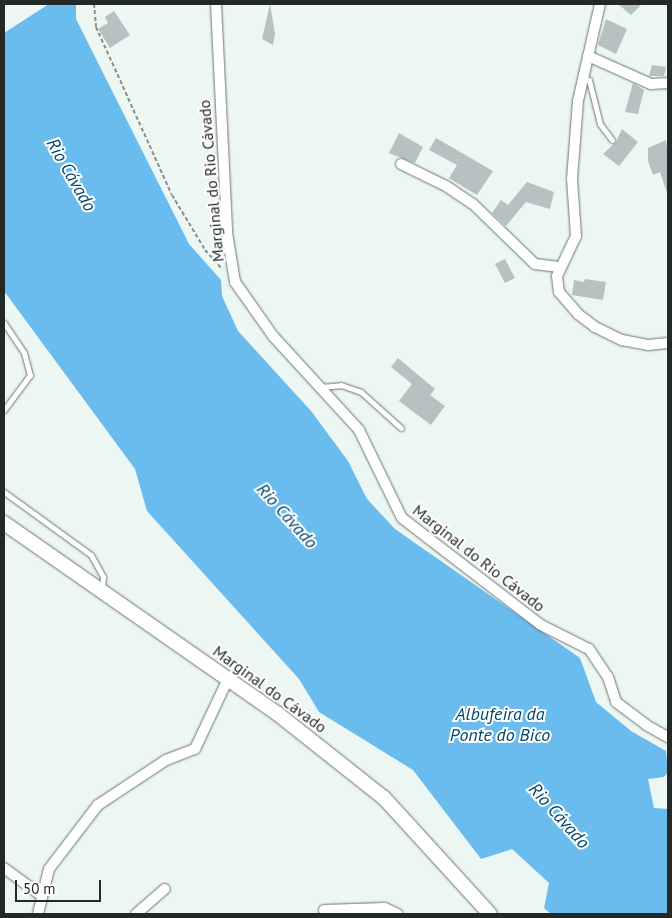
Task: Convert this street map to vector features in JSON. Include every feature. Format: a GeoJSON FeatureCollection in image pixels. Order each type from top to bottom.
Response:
{"type":"FeatureCollection","features":[{"type":"Feature","properties":{"kind":"street","name":"Marginal do Rio Cávado"},"geometry":{"type":"LineString","coordinates":[[216,4],[224,186],[235,282],[273,336],[359,430],[402,518],[541,626],[589,649],[608,677],[616,702],[646,725],[668,737]]}},
{"type":"Feature","properties":{"kind":"street"},"geometry":{"type":"LineString","coordinates":[[600,4],[583,79],[572,178],[576,236],[557,276],[559,292],[578,314],[596,328],[622,340],[648,345],[668,344]]}},
{"type":"Feature","properties":{"kind":"street"},"geometry":{"type":"LineString","coordinates":[[588,56],[651,84],[668,83]]}},
{"type":"Feature","properties":{"kind":"street"},"geometry":{"type":"LineString","coordinates":[[401,164],[446,186],[472,204],[535,264],[561,267]]}},
{"type":"Feature","properties":{"kind":"street","name":"Marginal do Cávado"},"geometry":{"type":"LineString","coordinates":[[4,523],[228,679],[384,798],[490,914]]}},
{"type":"Feature","properties":{"kind":"street"},"geometry":{"type":"LineString","coordinates":[[38,914],[49,869],[98,805],[166,760],[195,749],[228,679]]}},
{"type":"Feature","properties":{"kind":"street"},"geometry":{"type":"LineString","coordinates":[[4,868],[42,896]]}},
{"type":"Feature","properties":{"kind":"street"},"geometry":{"type":"LineString","coordinates":[[136,914],[165,890]]}},
{"type":"Feature","properties":{"kind":"street"},"geometry":{"type":"LineString","coordinates":[[324,912],[385,908],[398,914]]}},
{"type":"Feature","properties":{"kind":"lane"},"geometry":{"type":"LineString","coordinates":[[583,79],[589,80],[600,124],[612,140]]}},
{"type":"Feature","properties":{"kind":"lane"},"geometry":{"type":"LineString","coordinates":[[4,323],[24,353],[30,375],[4,410]]}},
{"type":"Feature","properties":{"kind":"lane"},"geometry":{"type":"LineString","coordinates":[[320,387],[341,385],[361,392],[401,428]]}},
{"type":"Feature","properties":{"kind":"lane"},"geometry":{"type":"LineString","coordinates":[[4,492],[91,555],[103,578],[101,591]]}},
{"type":"Feature","properties":{"kind":"path"},"geometry":{"type":"LineString","coordinates":[[94,4],[96,27],[172,195],[205,250],[235,282]]}},
{"type":"Feature","properties":{"kind":"water","name":"Albufeira da Ponte do Bico"},"geometry":{"type":"Polygon","coordinates":[[[49,4],[76,4],[76,19],[189,244],[221,280],[222,296],[238,331],[311,411],[348,461],[367,499],[395,529],[580,658],[596,702],[631,731],[666,751],[668,772],[664,777],[648,779],[654,808],[668,809],[668,914],[551,914],[544,908],[549,883],[512,849],[481,859],[413,770],[319,712],[299,679],[147,511],[135,469],[4,291],[4,33],[49,4]]]}},
{"type":"Feature","properties":{"kind":"building"},"geometry":{"type":"Polygon","coordinates":[[[270,4],[275,34],[273,45],[262,39],[270,4]]]}},
{"type":"Feature","properties":{"kind":"building"},"geometry":{"type":"Polygon","coordinates":[[[618,4],[642,4],[631,15],[618,4]]]}},
{"type":"Feature","properties":{"kind":"building"},"geometry":{"type":"Polygon","coordinates":[[[114,11],[130,35],[110,48],[98,29],[108,23],[105,17],[114,11]]]}},
{"type":"Feature","properties":{"kind":"building"},"geometry":{"type":"Polygon","coordinates":[[[606,19],[627,29],[616,54],[598,45],[606,19]]]}},
{"type":"Feature","properties":{"kind":"building"},"geometry":{"type":"Polygon","coordinates":[[[652,65],[666,67],[664,76],[649,76],[652,65]]]}},
{"type":"Feature","properties":{"kind":"building"},"geometry":{"type":"Polygon","coordinates":[[[633,83],[644,90],[638,114],[625,112],[633,83]]]}},
{"type":"Feature","properties":{"kind":"building"},"geometry":{"type":"Polygon","coordinates":[[[622,129],[638,142],[619,166],[603,154],[616,142],[622,129]]]}},
{"type":"Feature","properties":{"kind":"building"},"geometry":{"type":"Polygon","coordinates":[[[399,133],[423,147],[415,163],[389,153],[399,133]]]}},
{"type":"Feature","properties":{"kind":"building"},"geometry":{"type":"Polygon","coordinates":[[[436,138],[493,171],[477,195],[449,178],[457,165],[429,150],[436,138]]]}},
{"type":"Feature","properties":{"kind":"building"},"geometry":{"type":"Polygon","coordinates":[[[666,140],[668,157],[667,193],[660,172],[653,175],[648,161],[648,148],[666,140]]]}},
{"type":"Feature","properties":{"kind":"building"},"geometry":{"type":"Polygon","coordinates":[[[527,182],[554,192],[550,209],[526,202],[506,226],[492,213],[501,200],[508,205],[527,182]]]}},
{"type":"Feature","properties":{"kind":"building"},"geometry":{"type":"Polygon","coordinates":[[[505,259],[515,278],[505,283],[495,264],[505,259]]]}},
{"type":"Feature","properties":{"kind":"building"},"geometry":{"type":"Polygon","coordinates":[[[585,279],[606,282],[603,300],[572,295],[574,280],[584,282],[585,279]]]}},
{"type":"Feature","properties":{"kind":"building"},"geometry":{"type":"Polygon","coordinates":[[[398,358],[435,389],[430,395],[445,406],[431,425],[399,401],[412,384],[391,367],[398,358]]]}},
{"type":"Feature","properties":{"kind":"water label","name":"Rio Cávado"},"geometry":{"type":"Point","coordinates":[71,175]}},
{"type":"Feature","properties":{"kind":"water label","name":"Rio Cávado"},"geometry":{"type":"Point","coordinates":[287,516]}},
{"type":"Feature","properties":{"kind":"water label","name":"Rio Cávado"},"geometry":{"type":"Point","coordinates":[559,816]}}]}
